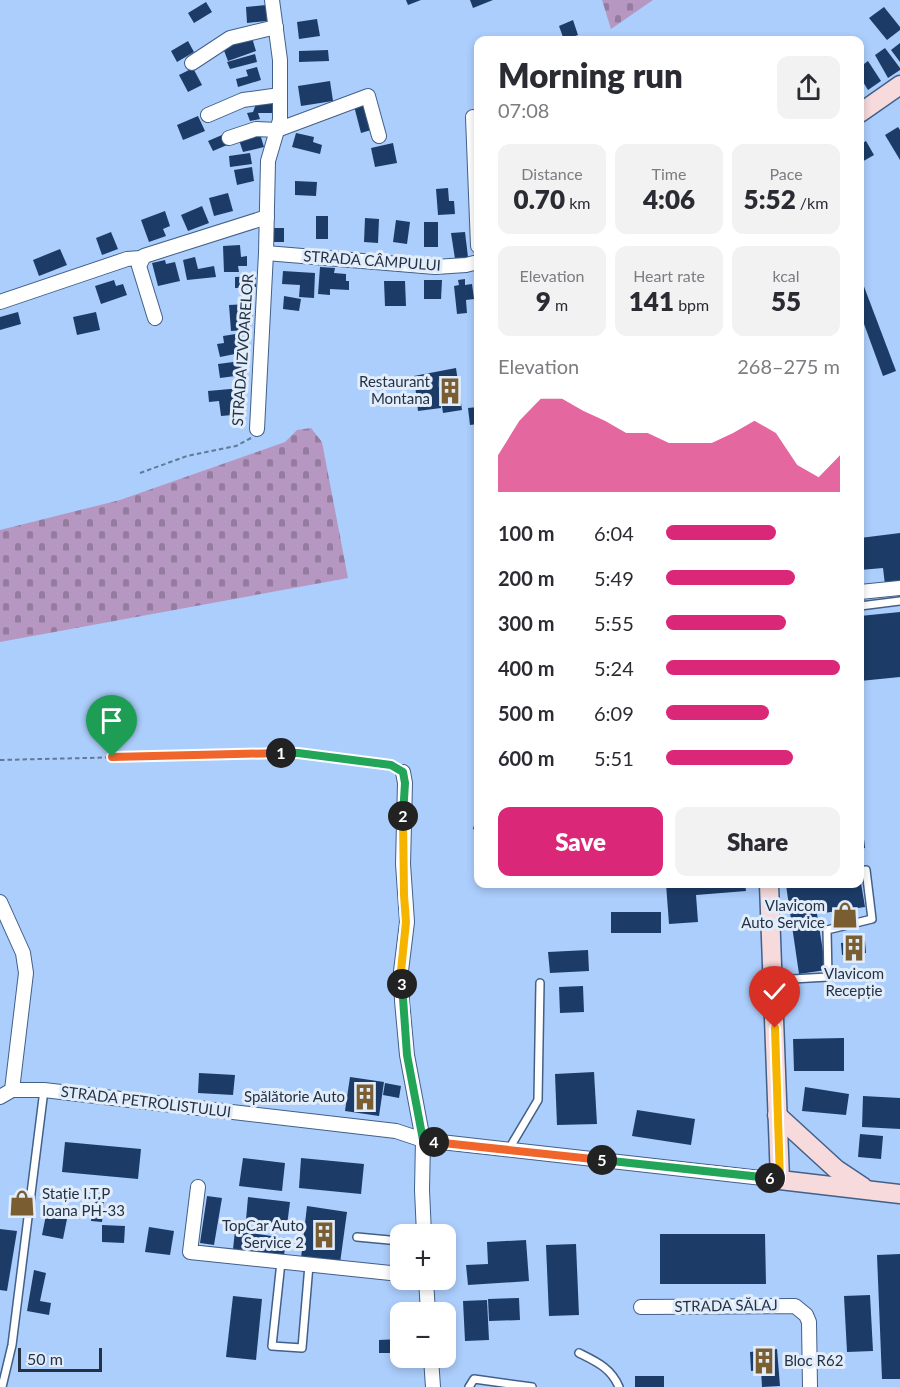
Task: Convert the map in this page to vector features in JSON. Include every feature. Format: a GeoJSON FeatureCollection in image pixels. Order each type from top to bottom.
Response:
{"type":"FeatureCollection","features":[{"type":"Feature","properties":{"kind":"street","name":"STRADA IZVOARELOR"},"geometry":{"type":"LineString","coordinates":[[257,429],[268,161],[280,120],[280,60],[272,0]]}},
{"type":"Feature","properties":{"kind":"street"},"geometry":{"type":"LineString","coordinates":[[192,63],[230,38],[276,27]]}},
{"type":"Feature","properties":{"kind":"street"},"geometry":{"type":"LineString","coordinates":[[864,110],[900,85]]}},
{"type":"Feature","properties":{"kind":"street"},"geometry":{"type":"LineString","coordinates":[[208,115],[243,100],[280,95]]}},
{"type":"Feature","properties":{"kind":"street"},"geometry":{"type":"LineString","coordinates":[[229,138],[256,129],[277,130],[368,96],[379,136]]}},
{"type":"Feature","properties":{"kind":"street"},"geometry":{"type":"LineString","coordinates":[[473,117],[474,143]]}},
{"type":"Feature","properties":{"kind":"street"},"geometry":{"type":"LineString","coordinates":[[0,302],[127,259],[141,258],[147,254],[267,217]]}},
{"type":"Feature","properties":{"kind":"street","name":"STRADA CÂMPULUI"},"geometry":{"type":"LineString","coordinates":[[266,253],[435,267],[474,263]]}},
{"type":"Feature","properties":{"kind":"street"},"geometry":{"type":"LineString","coordinates":[[141,258],[140,266],[155,318]]}},
{"type":"Feature","properties":{"kind":"street"},"geometry":{"type":"LineString","coordinates":[[864,592],[900,588]]}},
{"type":"Feature","properties":{"kind":"street"},"geometry":{"type":"LineString","coordinates":[[403,772],[406,922],[401,971],[402,1001],[407,1055],[423,1140],[424,1224]]}},
{"type":"Feature","properties":{"kind":"street"},"geometry":{"type":"LineString","coordinates":[[769,888],[780,1180]]}},
{"type":"Feature","properties":{"kind":"street"},"geometry":{"type":"LineString","coordinates":[[0,902],[23,953],[26,973],[4,1092]]}},
{"type":"Feature","properties":{"kind":"street","name":"STRADA PETROLISTULUI"},"geometry":{"type":"LineString","coordinates":[[4,1092],[44,1090],[396,1131],[423,1140],[900,1194]]}},
{"type":"Feature","properties":{"kind":"street"},"geometry":{"type":"LineString","coordinates":[[777,1115],[844,1176],[870,1191]]}},
{"type":"Feature","properties":{"kind":"street"},"geometry":{"type":"LineString","coordinates":[[198,1187],[190,1252],[390,1273]]}},
{"type":"Feature","properties":{"kind":"street","name":"STRADA SĂLAJ"},"geometry":{"type":"LineString","coordinates":[[641,1307],[795,1306],[806,1315],[809,1322],[810,1387]]}},
{"type":"Feature","properties":{"kind":"street"},"geometry":{"type":"LineString","coordinates":[[432,1368],[433,1387]]}},
{"type":"Feature","properties":{"kind":"lane"},"geometry":{"type":"LineString","coordinates":[[864,606],[900,601]]}},
{"type":"Feature","properties":{"kind":"lane"},"geometry":{"type":"LineString","coordinates":[[774,980],[828,977],[827,930],[872,919],[866,870],[864,870]]}},
{"type":"Feature","properties":{"kind":"lane"},"geometry":{"type":"LineString","coordinates":[[509,1149],[538,1100],[540,983]]}},
{"type":"Feature","properties":{"kind":"lane"},"geometry":{"type":"LineString","coordinates":[[2,1387],[12,1345],[44,1090]]}},
{"type":"Feature","properties":{"kind":"lane"},"geometry":{"type":"LineString","coordinates":[[357,1237],[390,1240]]}},
{"type":"Feature","properties":{"kind":"lane"},"geometry":{"type":"LineString","coordinates":[[281,1262],[272,1346],[302,1348],[309,1265]]}},
{"type":"Feature","properties":{"kind":"lane"},"geometry":{"type":"LineString","coordinates":[[579,1353],[606,1367],[615,1377],[619,1387]]}},
{"type":"Feature","properties":{"kind":"lane"},"geometry":{"type":"LineString","coordinates":[[469,1387],[474,1379],[532,1387]]}},
{"type":"Feature","properties":{"kind":"path","name":"STRADA IZVOARELOR"},"geometry":{"type":"LineString","coordinates":[[140,473],[187,456],[236,447],[253,437],[257,429]]}},
{"type":"Feature","properties":{"kind":"path"},"geometry":{"type":"LineString","coordinates":[[0,760],[298,753],[391,765],[403,772]]}},
{"type":"Feature","properties":{"kind":"green space"},"geometry":{"type":"Polygon","coordinates":[[[602,0],[653,0],[611,29],[602,0]]]}},
{"type":"Feature","properties":{"kind":"green space"},"geometry":{"type":"Polygon","coordinates":[[[311,428],[322,442],[348,578],[0,642],[0,530],[120,500],[285,442],[297,430],[311,428]]]}},
{"type":"Feature","properties":{"kind":"building"},"geometry":{"type":"Polygon","coordinates":[[[406,0],[421,0],[408,5],[406,0]]]}},
{"type":"Feature","properties":{"kind":"building"},"geometry":{"type":"Polygon","coordinates":[[[470,0],[493,0],[473,8],[470,0]]]}},
{"type":"Feature","properties":{"kind":"building"},"geometry":{"type":"Polygon","coordinates":[[[206,2],[212,12],[194,23],[188,13],[206,2]]]}},
{"type":"Feature","properties":{"kind":"building"},"geometry":{"type":"Polygon","coordinates":[[[266,5],[267,21],[247,23],[246,7],[266,5]]]}},
{"type":"Feature","properties":{"kind":"building"},"geometry":{"type":"Polygon","coordinates":[[[884,7],[900,27],[900,30],[887,40],[869,18],[884,7]]]}},
{"type":"Feature","properties":{"kind":"building"},"geometry":{"type":"Polygon","coordinates":[[[317,19],[320,36],[299,39],[297,22],[317,19]]]}},
{"type":"Feature","properties":{"kind":"building"},"geometry":{"type":"Polygon","coordinates":[[[573,20],[578,35],[563,36],[559,26],[573,20]]]}},
{"type":"Feature","properties":{"kind":"building"},"geometry":{"type":"Polygon","coordinates":[[[252,38],[256,51],[228,61],[223,48],[252,38]]]}},
{"type":"Feature","properties":{"kind":"building"},"geometry":{"type":"Polygon","coordinates":[[[188,41],[194,52],[177,62],[171,51],[188,41]]]}},
{"type":"Feature","properties":{"kind":"building"},"geometry":{"type":"Polygon","coordinates":[[[900,43],[900,62],[891,50],[900,43]]]}},
{"type":"Feature","properties":{"kind":"building"},"geometry":{"type":"Polygon","coordinates":[[[885,48],[900,68],[888,78],[875,55],[885,48]]]}},
{"type":"Feature","properties":{"kind":"building"},"geometry":{"type":"Polygon","coordinates":[[[328,50],[329,61],[299,62],[299,51],[328,50]]]}},
{"type":"Feature","properties":{"kind":"building"},"geometry":{"type":"Polygon","coordinates":[[[255,54],[257,62],[230,69],[227,62],[255,54]]]}},
{"type":"Feature","properties":{"kind":"building"},"geometry":{"type":"Polygon","coordinates":[[[868,61],[881,81],[868,90],[864,84],[864,64],[868,61]]]}},
{"type":"Feature","properties":{"kind":"building"},"geometry":{"type":"Polygon","coordinates":[[[257,67],[261,80],[238,87],[236,79],[248,76],[246,70],[257,67]]]}},
{"type":"Feature","properties":{"kind":"building"},"geometry":{"type":"Polygon","coordinates":[[[193,68],[202,85],[188,92],[179,75],[193,68]]]}},
{"type":"Feature","properties":{"kind":"building"},"geometry":{"type":"Polygon","coordinates":[[[330,81],[333,101],[301,106],[298,86],[330,81]]]}},
{"type":"Feature","properties":{"kind":"building"},"geometry":{"type":"Polygon","coordinates":[[[273,103],[273,113],[258,113],[260,119],[250,121],[247,113],[253,112],[256,104],[273,103]]]}},
{"type":"Feature","properties":{"kind":"building"},"geometry":{"type":"Polygon","coordinates":[[[364,103],[371,130],[361,133],[354,106],[364,103]]]}},
{"type":"Feature","properties":{"kind":"building"},"geometry":{"type":"Polygon","coordinates":[[[198,116],[205,131],[183,140],[177,125],[198,116]]]}},
{"type":"Feature","properties":{"kind":"building"},"geometry":{"type":"Polygon","coordinates":[[[898,127],[900,130],[900,160],[885,135],[898,127]]]}},
{"type":"Feature","properties":{"kind":"building"},"geometry":{"type":"Polygon","coordinates":[[[296,133],[314,137],[313,142],[322,145],[320,154],[292,147],[296,133]]]}},
{"type":"Feature","properties":{"kind":"building"},"geometry":{"type":"Polygon","coordinates":[[[260,134],[264,147],[243,152],[239,140],[260,134]]]}},
{"type":"Feature","properties":{"kind":"building"},"geometry":{"type":"Polygon","coordinates":[[[222,135],[227,145],[213,151],[208,141],[222,135]]]}},
{"type":"Feature","properties":{"kind":"building"},"geometry":{"type":"Polygon","coordinates":[[[866,141],[874,155],[864,161],[864,142],[866,141]]]}},
{"type":"Feature","properties":{"kind":"building"},"geometry":{"type":"Polygon","coordinates":[[[393,143],[397,163],[375,167],[371,148],[393,143]]]}},
{"type":"Feature","properties":{"kind":"building"},"geometry":{"type":"Polygon","coordinates":[[[250,153],[252,164],[230,167],[229,156],[250,153]]]}},
{"type":"Feature","properties":{"kind":"building"},"geometry":{"type":"Polygon","coordinates":[[[252,167],[254,181],[237,185],[234,170],[252,167]]]}},
{"type":"Feature","properties":{"kind":"building"},"geometry":{"type":"Polygon","coordinates":[[[295,181],[317,182],[316,196],[295,195],[295,181]]]}},
{"type":"Feature","properties":{"kind":"building"},"geometry":{"type":"Polygon","coordinates":[[[448,188],[449,201],[454,201],[455,214],[438,215],[436,189],[448,188]]]}},
{"type":"Feature","properties":{"kind":"building"},"geometry":{"type":"Polygon","coordinates":[[[228,193],[233,211],[214,216],[209,198],[228,193]]]}},
{"type":"Feature","properties":{"kind":"building"},"geometry":{"type":"Polygon","coordinates":[[[202,206],[209,223],[188,231],[181,215],[202,206]]]}},
{"type":"Feature","properties":{"kind":"building"},"geometry":{"type":"Polygon","coordinates":[[[165,211],[170,226],[163,229],[166,236],[149,242],[141,220],[165,211]]]}},
{"type":"Feature","properties":{"kind":"building"},"geometry":{"type":"Polygon","coordinates":[[[316,216],[328,216],[328,239],[316,239],[316,216]]]}},
{"type":"Feature","properties":{"kind":"building"},"geometry":{"type":"Polygon","coordinates":[[[365,218],[379,219],[378,243],[364,242],[365,218]]]}},
{"type":"Feature","properties":{"kind":"building"},"geometry":{"type":"Polygon","coordinates":[[[396,220],[410,222],[407,244],[393,242],[396,220]]]}},
{"type":"Feature","properties":{"kind":"building"},"geometry":{"type":"Polygon","coordinates":[[[424,222],[438,222],[438,247],[424,247],[424,222]]]}},
{"type":"Feature","properties":{"kind":"building"},"geometry":{"type":"Polygon","coordinates":[[[274,228],[284,228],[284,242],[274,242],[274,228]]]}},
{"type":"Feature","properties":{"kind":"building"},"geometry":{"type":"Polygon","coordinates":[[[111,232],[118,249],[102,255],[96,238],[111,232]]]}},
{"type":"Feature","properties":{"kind":"building"},"geometry":{"type":"Polygon","coordinates":[[[465,232],[468,257],[455,259],[451,233],[465,232]]]}},
{"type":"Feature","properties":{"kind":"building"},"geometry":{"type":"Polygon","coordinates":[[[240,245],[241,257],[247,256],[247,266],[238,266],[239,272],[224,272],[223,246],[240,245]]]}},
{"type":"Feature","properties":{"kind":"building"},"geometry":{"type":"Polygon","coordinates":[[[60,249],[67,265],[39,276],[33,260],[60,249]]]}},
{"type":"Feature","properties":{"kind":"building"},"geometry":{"type":"Polygon","coordinates":[[[195,257],[198,269],[214,266],[216,277],[187,280],[183,260],[195,257]]]}},
{"type":"Feature","properties":{"kind":"building"},"geometry":{"type":"Polygon","coordinates":[[[165,260],[166,264],[175,262],[180,281],[158,286],[152,263],[165,260]]]}},
{"type":"Feature","properties":{"kind":"building"},"geometry":{"type":"Polygon","coordinates":[[[320,267],[335,268],[334,273],[346,274],[349,290],[330,289],[330,295],[318,294],[320,267]]]}},
{"type":"Feature","properties":{"kind":"building"},"geometry":{"type":"Polygon","coordinates":[[[283,271],[315,273],[314,298],[299,297],[300,285],[282,284],[283,271]]]}},
{"type":"Feature","properties":{"kind":"building"},"geometry":{"type":"Polygon","coordinates":[[[256,276],[256,287],[235,288],[235,277],[256,276]]]}},
{"type":"Feature","properties":{"kind":"building"},"geometry":{"type":"Polygon","coordinates":[[[465,279],[465,285],[472,284],[474,299],[466,300],[467,313],[457,314],[454,286],[459,285],[458,280],[465,279]]]}},
{"type":"Feature","properties":{"kind":"building"},"geometry":{"type":"Polygon","coordinates":[[[114,280],[116,286],[123,284],[127,295],[101,304],[95,286],[114,280]]]}},
{"type":"Feature","properties":{"kind":"building"},"geometry":{"type":"Polygon","coordinates":[[[424,280],[442,280],[441,299],[424,299],[424,280]]]}},
{"type":"Feature","properties":{"kind":"building"},"geometry":{"type":"Polygon","coordinates":[[[384,281],[405,281],[406,306],[385,306],[384,281]]]}},
{"type":"Feature","properties":{"kind":"building"},"geometry":{"type":"Polygon","coordinates":[[[864,287],[896,371],[883,376],[864,324],[864,287]]]}},
{"type":"Feature","properties":{"kind":"building"},"geometry":{"type":"Polygon","coordinates":[[[284,296],[301,299],[299,311],[283,309],[284,296]]]}},
{"type":"Feature","properties":{"kind":"building"},"geometry":{"type":"Polygon","coordinates":[[[249,304],[253,320],[244,321],[245,330],[231,331],[229,305],[249,304]]]}},
{"type":"Feature","properties":{"kind":"building"},"geometry":{"type":"Polygon","coordinates":[[[18,312],[21,324],[0,330],[0,317],[18,312]]]}},
{"type":"Feature","properties":{"kind":"building"},"geometry":{"type":"Polygon","coordinates":[[[96,312],[100,330],[77,335],[73,317],[96,312]]]}},
{"type":"Feature","properties":{"kind":"building"},"geometry":{"type":"Polygon","coordinates":[[[242,333],[245,352],[220,357],[217,344],[224,343],[223,336],[242,333]]]}},
{"type":"Feature","properties":{"kind":"building"},"geometry":{"type":"Polygon","coordinates":[[[241,361],[243,375],[220,378],[218,364],[241,361]]]}},
{"type":"Feature","properties":{"kind":"building"},"geometry":{"type":"Polygon","coordinates":[[[456,368],[462,410],[443,413],[438,378],[441,408],[418,411],[414,376],[456,368]]]}},
{"type":"Feature","properties":{"kind":"building"},"geometry":{"type":"Polygon","coordinates":[[[241,388],[244,414],[221,416],[219,401],[209,402],[208,391],[241,388]]]}},
{"type":"Feature","properties":{"kind":"building"},"geometry":{"type":"Polygon","coordinates":[[[474,407],[474,424],[470,425],[468,408],[474,407]]]}},
{"type":"Feature","properties":{"kind":"building"},"geometry":{"type":"Polygon","coordinates":[[[900,533],[900,583],[885,585],[883,568],[864,570],[864,538],[900,533]]]}},
{"type":"Feature","properties":{"kind":"building"},"geometry":{"type":"Polygon","coordinates":[[[900,612],[900,677],[864,681],[864,616],[900,612]]]}},
{"type":"Feature","properties":{"kind":"building"},"geometry":{"type":"Polygon","coordinates":[[[666,888],[746,888],[746,891],[696,895],[698,922],[669,924],[666,888]]]}},
{"type":"Feature","properties":{"kind":"building"},"geometry":{"type":"Polygon","coordinates":[[[786,888],[862,888],[865,907],[817,914],[826,970],[799,974],[786,888]]]}},
{"type":"Feature","properties":{"kind":"building"},"geometry":{"type":"Polygon","coordinates":[[[611,912],[661,912],[661,933],[611,933],[611,912]]]}},
{"type":"Feature","properties":{"kind":"building","name":"Vlavicom Recepție"},"geometry":{"type":"Polygon","coordinates":[[[865,941],[866,953],[842,955],[841,943],[865,941]]]}},
{"type":"Feature","properties":{"kind":"building"},"geometry":{"type":"Polygon","coordinates":[[[588,950],[589,971],[550,973],[548,952],[588,950]]]}},
{"type":"Feature","properties":{"kind":"building"},"geometry":{"type":"Polygon","coordinates":[[[583,986],[584,1012],[560,1013],[559,987],[583,986]]]}},
{"type":"Feature","properties":{"kind":"building"},"geometry":{"type":"Polygon","coordinates":[[[844,1038],[844,1071],[794,1071],[793,1039],[844,1038]]]}},
{"type":"Feature","properties":{"kind":"building"},"geometry":{"type":"Polygon","coordinates":[[[594,1072],[597,1124],[557,1125],[555,1074],[594,1072]]]}},
{"type":"Feature","properties":{"kind":"building"},"geometry":{"type":"Polygon","coordinates":[[[199,1073],[235,1075],[233,1095],[198,1093],[199,1073]]]}},
{"type":"Feature","properties":{"kind":"building","name":"Spălătorie Auto"},"geometry":{"type":"Polygon","coordinates":[[[350,1077],[384,1082],[379,1116],[345,1111],[350,1077]]]}},
{"type":"Feature","properties":{"kind":"building"},"geometry":{"type":"Polygon","coordinates":[[[385,1083],[401,1086],[399,1098],[383,1095],[385,1083]]]}},
{"type":"Feature","properties":{"kind":"building"},"geometry":{"type":"Polygon","coordinates":[[[805,1087],[849,1094],[846,1115],[802,1111],[805,1087]]]}},
{"type":"Feature","properties":{"kind":"building"},"geometry":{"type":"Polygon","coordinates":[[[863,1096],[900,1098],[900,1129],[862,1127],[863,1096]]]}},
{"type":"Feature","properties":{"kind":"building"},"geometry":{"type":"Polygon","coordinates":[[[637,1110],[695,1119],[691,1145],[632,1136],[637,1110]]]}},
{"type":"Feature","properties":{"kind":"building"},"geometry":{"type":"Polygon","coordinates":[[[860,1134],[883,1136],[881,1159],[858,1157],[860,1134]]]}},
{"type":"Feature","properties":{"kind":"building"},"geometry":{"type":"Polygon","coordinates":[[[65,1142],[141,1149],[138,1179],[62,1172],[65,1142]]]}},
{"type":"Feature","properties":{"kind":"building"},"geometry":{"type":"Polygon","coordinates":[[[243,1158],[285,1163],[282,1191],[239,1186],[243,1158]]]}},
{"type":"Feature","properties":{"kind":"building"},"geometry":{"type":"Polygon","coordinates":[[[301,1158],[364,1164],[361,1194],[299,1188],[301,1158]]]}},
{"type":"Feature","properties":{"kind":"building"},"geometry":{"type":"Polygon","coordinates":[[[207,1196],[222,1198],[214,1245],[200,1243],[207,1196]]]}},
{"type":"Feature","properties":{"kind":"building"},"geometry":{"type":"Polygon","coordinates":[[[248,1197],[290,1202],[287,1225],[246,1220],[248,1197]]]}},
{"type":"Feature","properties":{"kind":"building"},"geometry":{"type":"Polygon","coordinates":[[[93,1198],[104,1199],[102,1222],[91,1221],[93,1198]]]}},
{"type":"Feature","properties":{"kind":"building","name":"TopCar Auto Service 2"},"geometry":{"type":"Polygon","coordinates":[[[307,1206],[347,1212],[340,1263],[301,1258],[307,1206]]]}},
{"type":"Feature","properties":{"kind":"building"},"geometry":{"type":"Polygon","coordinates":[[[46,1215],[67,1219],[63,1239],[42,1235],[46,1215]]]}},
{"type":"Feature","properties":{"kind":"building"},"geometry":{"type":"Polygon","coordinates":[[[102,1225],[125,1226],[124,1243],[102,1242],[102,1225]]]}},
{"type":"Feature","properties":{"kind":"building"},"geometry":{"type":"Polygon","coordinates":[[[149,1227],[174,1231],[170,1255],[145,1252],[149,1227]]]}},
{"type":"Feature","properties":{"kind":"building"},"geometry":{"type":"Polygon","coordinates":[[[0,1229],[17,1231],[7,1291],[0,1290],[0,1229]]]}},
{"type":"Feature","properties":{"kind":"building"},"geometry":{"type":"Polygon","coordinates":[[[235,1231],[286,1238],[284,1256],[233,1249],[235,1231]]]}},
{"type":"Feature","properties":{"kind":"building"},"geometry":{"type":"Polygon","coordinates":[[[660,1234],[765,1234],[766,1284],[660,1284],[660,1234]]]}},
{"type":"Feature","properties":{"kind":"building"},"geometry":{"type":"Polygon","coordinates":[[[526,1240],[529,1281],[468,1285],[466,1265],[488,1264],[487,1242],[526,1240]]]}},
{"type":"Feature","properties":{"kind":"building"},"geometry":{"type":"Polygon","coordinates":[[[576,1244],[579,1315],[549,1316],[546,1245],[576,1244]]]}},
{"type":"Feature","properties":{"kind":"building"},"geometry":{"type":"Polygon","coordinates":[[[900,1254],[900,1379],[882,1379],[877,1255],[900,1254]]]}},
{"type":"Feature","properties":{"kind":"building"},"geometry":{"type":"Polygon","coordinates":[[[34,1270],[46,1273],[40,1301],[51,1303],[49,1315],[27,1311],[34,1270]]]}},
{"type":"Feature","properties":{"kind":"building"},"geometry":{"type":"Polygon","coordinates":[[[870,1295],[873,1351],[847,1352],[844,1296],[870,1295]]]}},
{"type":"Feature","properties":{"kind":"building"},"geometry":{"type":"Polygon","coordinates":[[[233,1296],[262,1299],[256,1360],[226,1357],[233,1296]]]}},
{"type":"Feature","properties":{"kind":"building"},"geometry":{"type":"Polygon","coordinates":[[[519,1298],[520,1320],[489,1321],[488,1299],[519,1298]]]}},
{"type":"Feature","properties":{"kind":"building"},"geometry":{"type":"Polygon","coordinates":[[[487,1300],[489,1340],[465,1341],[463,1301],[487,1300]]]}},
{"type":"Feature","properties":{"kind":"building"},"geometry":{"type":"Polygon","coordinates":[[[390,1339],[390,1353],[379,1353],[379,1340],[390,1339]]]}},
{"type":"Feature","properties":{"kind":"building","name":"Bloc R62"},"geometry":{"type":"Polygon","coordinates":[[[777,1349],[780,1386],[762,1387],[761,1370],[751,1371],[750,1352],[777,1349]]]}},
{"type":"Feature","properties":{"kind":"building"},"geometry":{"type":"Polygon","coordinates":[[[635,1376],[664,1376],[664,1387],[635,1387],[635,1376]]]}},
{"type":"Feature","properties":{"kind":"place","name":"Restaurant Montana"},"geometry":{"type":"Point","coordinates":[450,391]}},
{"type":"Feature","properties":{"kind":"place","name":"Vlavicom Auto Service"},"geometry":{"type":"Point","coordinates":[845,915]}},
{"type":"Feature","properties":{"kind":"place","name":"Vlavicom Recepție"},"geometry":{"type":"Point","coordinates":[854,948]}},
{"type":"Feature","properties":{"kind":"place","name":"Spălătorie Auto"},"geometry":{"type":"Point","coordinates":[365,1097]}},
{"type":"Feature","properties":{"kind":"place","name":"Stație I.T.P Ioana PH-33"},"geometry":{"type":"Point","coordinates":[22,1203]}},
{"type":"Feature","properties":{"kind":"place","name":"TopCar Auto Service 2"},"geometry":{"type":"Point","coordinates":[324,1235]}},
{"type":"Feature","properties":{"kind":"place","name":"Bloc R62"},"geometry":{"type":"Point","coordinates":[764,1361]}},
{"type":"Feature","properties":{"kind":"route"},"geometry":{"type":"LineString","coordinates":[[112,757],[298,753],[391,765],[403,772],[406,922],[401,971],[402,1001],[407,1055],[423,1140],[780,1180],[775,1028]]}}]}
